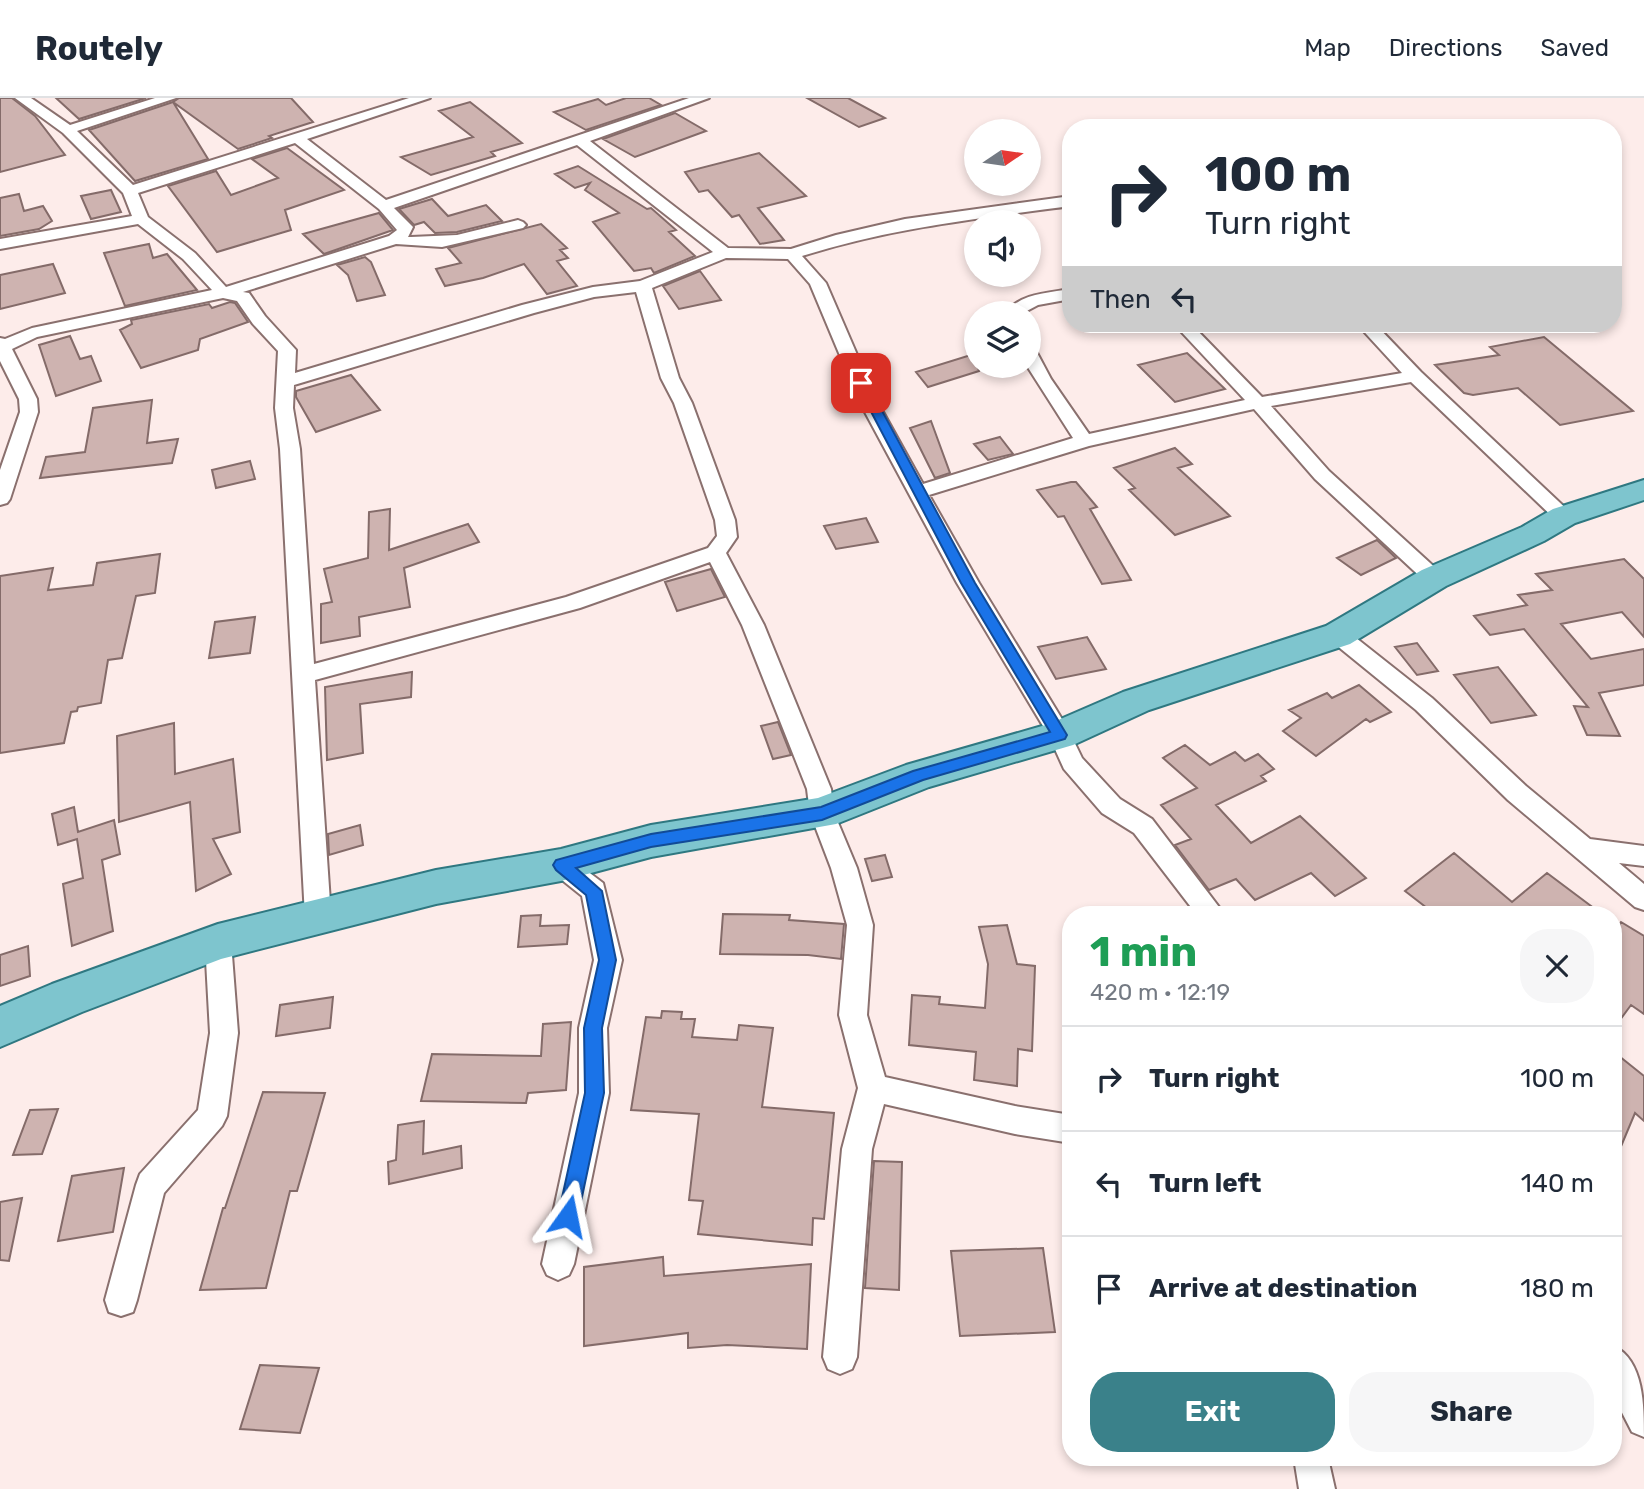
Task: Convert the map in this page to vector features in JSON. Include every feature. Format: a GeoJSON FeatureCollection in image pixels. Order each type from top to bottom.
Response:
{"type":"FeatureCollection","features":[{"type":"Feature","properties":{"kind":"main road"},"geometry":{"type":"LineString","coordinates":[[0,1027],[67,998],[218,942],[436,887],[561,865],[651,841],[822,813],[919,775],[1059,735],[1136,701],[1338,635],[1434,578],[1533,534],[1564,516],[1644,489]]}},
{"type":"Feature","properties":{"kind":"street"},"geometry":{"type":"LineString","coordinates":[[23,98],[68,130],[130,191],[141,219],[189,256],[223,293],[243,297],[259,320],[287,351],[284,408],[290,449],[318,916]]}},
{"type":"Feature","properties":{"kind":"street"},"geometry":{"type":"LineString","coordinates":[[68,130],[169,98]]}},
{"type":"Feature","properties":{"kind":"street"},"geometry":{"type":"LineString","coordinates":[[130,191],[423,98]]}},
{"type":"Feature","properties":{"kind":"street"},"geometry":{"type":"LineString","coordinates":[[384,206],[702,98]]}},
{"type":"Feature","properties":{"kind":"street"},"geometry":{"type":"LineString","coordinates":[[0,499],[29,412],[28,399],[1,345],[32,333],[223,293],[395,239],[405,232],[405,227],[384,206],[298,139]]}},
{"type":"Feature","properties":{"kind":"street"},"geometry":{"type":"LineString","coordinates":[[581,141],[724,253]]}},
{"type":"Feature","properties":{"kind":"street"},"geometry":{"type":"LineString","coordinates":[[285,382],[528,309],[593,292],[643,286],[724,253],[792,254],[842,238],[905,225],[1062,202]]}},
{"type":"Feature","properties":{"kind":"street"},"geometry":{"type":"LineString","coordinates":[[0,244],[141,219]]}},
{"type":"Feature","properties":{"kind":"street"},"geometry":{"type":"LineString","coordinates":[[395,239],[414,244],[447,243],[518,225]]}},
{"type":"Feature","properties":{"kind":"street"},"geometry":{"type":"LineString","coordinates":[[792,254],[818,283],[869,401],[968,583],[1059,735],[1072,763],[1111,806],[1143,826],[1205,906]]}},
{"type":"Feature","properties":{"kind":"street"},"geometry":{"type":"LineString","coordinates":[[304,675],[572,603],[715,553],[727,537],[725,520],[687,414],[670,378],[643,286]]}},
{"type":"Feature","properties":{"kind":"street"},"geometry":{"type":"LineString","coordinates":[[1039,301],[1062,296]]}},
{"type":"Feature","properties":{"kind":"street"},"geometry":{"type":"LineString","coordinates":[[1191,333],[1282,428],[1321,475],[1434,578]]}},
{"type":"Feature","properties":{"kind":"street"},"geometry":{"type":"LineString","coordinates":[[1374,333],[1415,376],[1564,516]]}},
{"type":"Feature","properties":{"kind":"street"},"geometry":{"type":"LineString","coordinates":[[918,492],[1084,441],[1257,403],[1415,376]]}},
{"type":"Feature","properties":{"kind":"street"},"geometry":{"type":"LineString","coordinates":[[1041,377],[1084,441]]}},
{"type":"Feature","properties":{"kind":"street"},"geometry":{"type":"LineString","coordinates":[[715,553],[753,625],[819,789],[822,813],[844,868],[860,925],[853,1015],[873,1088],[857,1149],[840,1357]]}},
{"type":"Feature","properties":{"kind":"street"},"geometry":{"type":"LineString","coordinates":[[1338,635],[1370,657],[1424,704],[1517,793],[1644,900]]}},
{"type":"Feature","properties":{"kind":"street"},"geometry":{"type":"LineString","coordinates":[[1584,849],[1644,856]]}},
{"type":"Feature","properties":{"kind":"street"},"geometry":{"type":"LineString","coordinates":[[558,1265],[594,1093],[593,1028],[608,960],[594,891],[561,865]]}},
{"type":"Feature","properties":{"kind":"street"},"geometry":{"type":"LineString","coordinates":[[121,1300],[151,1185],[212,1116],[224,1033],[218,942]]}},
{"type":"Feature","properties":{"kind":"street"},"geometry":{"type":"LineString","coordinates":[[873,1088],[1015,1120],[1062,1128]]}},
{"type":"Feature","properties":{"kind":"street"},"geometry":{"type":"LineString","coordinates":[[1622,1378],[1644,1420]]}},
{"type":"Feature","properties":{"kind":"street"},"geometry":{"type":"LineString","coordinates":[[1313,1466],[1317,1489]]}},
{"type":"Feature","properties":{"kind":"building"},"geometry":{"type":"Polygon","coordinates":[[[0,98],[12,98],[35,116],[65,155],[0,172],[0,98]]]}},
{"type":"Feature","properties":{"kind":"building"},"geometry":{"type":"Polygon","coordinates":[[[56,98],[146,98],[79,119],[56,98]]]}},
{"type":"Feature","properties":{"kind":"building"},"geometry":{"type":"Polygon","coordinates":[[[179,98],[291,98],[313,122],[238,149],[173,102],[179,98]]]}},
{"type":"Feature","properties":{"kind":"building"},"geometry":{"type":"Polygon","coordinates":[[[626,98],[649,98],[661,105],[586,130],[554,112],[598,99],[606,105],[626,98]]]}},
{"type":"Feature","properties":{"kind":"building"},"geometry":{"type":"Polygon","coordinates":[[[807,98],[848,98],[885,118],[859,127],[807,98]]]}},
{"type":"Feature","properties":{"kind":"building"},"geometry":{"type":"Polygon","coordinates":[[[173,102],[208,159],[135,181],[89,130],[173,102]]]}},
{"type":"Feature","properties":{"kind":"building"},"geometry":{"type":"Polygon","coordinates":[[[470,102],[522,143],[491,152],[495,156],[431,175],[401,157],[473,137],[439,111],[470,102]]]}},
{"type":"Feature","properties":{"kind":"building"},"geometry":{"type":"Polygon","coordinates":[[[675,113],[706,131],[635,157],[603,139],[675,113]]]}},
{"type":"Feature","properties":{"kind":"building"},"geometry":{"type":"Polygon","coordinates":[[[287,148],[344,190],[285,210],[291,230],[217,252],[168,186],[216,171],[231,195],[278,178],[252,159],[287,148]]]}},
{"type":"Feature","properties":{"kind":"building"},"geometry":{"type":"Polygon","coordinates":[[[759,153],[806,196],[758,208],[784,240],[760,244],[739,215],[732,217],[708,190],[699,192],[685,172],[759,153]]]}},
{"type":"Feature","properties":{"kind":"building"},"geometry":{"type":"Polygon","coordinates":[[[578,166],[647,209],[651,208],[676,230],[669,232],[695,256],[654,273],[651,268],[634,271],[593,222],[619,213],[585,190],[590,183],[575,188],[555,174],[578,166]]]}},
{"type":"Feature","properties":{"kind":"building"},"geometry":{"type":"Polygon","coordinates":[[[111,190],[121,212],[91,219],[81,196],[111,190]]]}},
{"type":"Feature","properties":{"kind":"building"},"geometry":{"type":"Polygon","coordinates":[[[19,194],[24,211],[43,206],[52,221],[39,229],[0,236],[0,198],[19,194]]]}},
{"type":"Feature","properties":{"kind":"building"},"geometry":{"type":"Polygon","coordinates":[[[432,199],[448,216],[486,205],[502,221],[457,232],[435,233],[424,222],[414,225],[399,209],[432,199]]]}},
{"type":"Feature","properties":{"kind":"building"},"geometry":{"type":"Polygon","coordinates":[[[379,213],[393,230],[324,254],[303,234],[379,213]]]}},
{"type":"Feature","properties":{"kind":"building"},"geometry":{"type":"Polygon","coordinates":[[[541,224],[567,248],[560,250],[568,258],[557,261],[577,286],[547,294],[524,264],[483,278],[445,286],[436,269],[461,263],[448,248],[541,224]]]}},
{"type":"Feature","properties":{"kind":"building"},"geometry":{"type":"Polygon","coordinates":[[[149,244],[153,258],[167,254],[197,290],[125,306],[104,253],[149,244]]]}},
{"type":"Feature","properties":{"kind":"building"},"geometry":{"type":"Polygon","coordinates":[[[365,257],[371,262],[385,295],[357,301],[348,275],[337,265],[365,257]]]}},
{"type":"Feature","properties":{"kind":"building"},"geometry":{"type":"Polygon","coordinates":[[[53,264],[65,293],[0,309],[0,275],[53,264]]]}},
{"type":"Feature","properties":{"kind":"building"},"geometry":{"type":"Polygon","coordinates":[[[700,271],[721,300],[679,309],[663,286],[700,271]]]}},
{"type":"Feature","properties":{"kind":"building"},"geometry":{"type":"Polygon","coordinates":[[[235,303],[248,322],[200,339],[198,350],[141,368],[120,330],[132,324],[131,320],[209,304],[212,308],[235,303]]]}},
{"type":"Feature","properties":{"kind":"building"},"geometry":{"type":"Polygon","coordinates":[[[70,336],[80,359],[91,356],[101,381],[56,396],[39,345],[70,336]]]}},
{"type":"Feature","properties":{"kind":"building"},"geometry":{"type":"Polygon","coordinates":[[[1544,337],[1633,411],[1560,425],[1518,388],[1473,395],[1464,393],[1435,365],[1499,355],[1490,347],[1544,337]]]}},
{"type":"Feature","properties":{"kind":"building"},"geometry":{"type":"Polygon","coordinates":[[[1187,353],[1225,389],[1175,402],[1138,365],[1187,353]]]}},
{"type":"Feature","properties":{"kind":"building"},"geometry":{"type":"Polygon","coordinates":[[[964,357],[964,376],[928,387],[916,372],[964,357]]]}},
{"type":"Feature","properties":{"kind":"building"},"geometry":{"type":"Polygon","coordinates":[[[351,375],[380,410],[316,432],[296,397],[296,391],[351,375]]]}},
{"type":"Feature","properties":{"kind":"building"},"geometry":{"type":"Polygon","coordinates":[[[152,400],[147,443],[178,439],[172,463],[40,478],[46,457],[85,452],[93,408],[152,400]]]}},
{"type":"Feature","properties":{"kind":"building"},"geometry":{"type":"Polygon","coordinates":[[[931,421],[950,473],[935,478],[910,428],[931,421]]]}},
{"type":"Feature","properties":{"kind":"building"},"geometry":{"type":"Polygon","coordinates":[[[1000,437],[1013,454],[988,460],[974,444],[1000,437]]]}},
{"type":"Feature","properties":{"kind":"building"},"geometry":{"type":"Polygon","coordinates":[[[1175,448],[1192,464],[1178,468],[1230,516],[1175,535],[1129,490],[1135,488],[1114,468],[1175,448]]]}},
{"type":"Feature","properties":{"kind":"building"},"geometry":{"type":"Polygon","coordinates":[[[250,461],[255,479],[216,488],[212,470],[250,461]]]}},
{"type":"Feature","properties":{"kind":"building"},"geometry":{"type":"Polygon","coordinates":[[[1076,482],[1097,507],[1090,509],[1131,580],[1102,584],[1064,516],[1058,517],[1037,490],[1076,482]]]}},
{"type":"Feature","properties":{"kind":"building"},"geometry":{"type":"Polygon","coordinates":[[[390,509],[389,550],[468,524],[479,542],[404,568],[410,607],[359,617],[360,636],[321,643],[321,604],[332,602],[324,569],[368,558],[369,512],[390,509]]]}},
{"type":"Feature","properties":{"kind":"building"},"geometry":{"type":"Polygon","coordinates":[[[866,518],[878,542],[836,549],[824,526],[866,518]]]}},
{"type":"Feature","properties":{"kind":"building"},"geometry":{"type":"Polygon","coordinates":[[[1377,540],[1396,558],[1361,575],[1337,558],[1377,540]]]}},
{"type":"Feature","properties":{"kind":"building"},"geometry":{"type":"Polygon","coordinates":[[[160,554],[155,593],[136,596],[122,658],[108,660],[101,703],[78,707],[77,711],[71,712],[64,743],[0,753],[0,576],[53,568],[48,590],[93,585],[97,563],[160,554]]]}},
{"type":"Feature","properties":{"kind":"building"},"geometry":{"type":"Polygon","coordinates":[[[1624,559],[1644,579],[1644,637],[1622,612],[1561,624],[1591,659],[1644,649],[1644,685],[1599,693],[1620,736],[1587,735],[1574,706],[1588,707],[1524,629],[1490,635],[1474,616],[1527,605],[1518,595],[1552,590],[1536,574],[1624,559]]]}},
{"type":"Feature","properties":{"kind":"building"},"geometry":{"type":"Polygon","coordinates":[[[711,569],[725,597],[677,611],[665,582],[711,569]]]}},
{"type":"Feature","properties":{"kind":"building"},"geometry":{"type":"Polygon","coordinates":[[[255,617],[250,653],[209,658],[215,622],[255,617]]]}},
{"type":"Feature","properties":{"kind":"building"},"geometry":{"type":"Polygon","coordinates":[[[1087,637],[1106,669],[1056,679],[1038,647],[1087,637]]]}},
{"type":"Feature","properties":{"kind":"building"},"geometry":{"type":"Polygon","coordinates":[[[1417,643],[1438,671],[1417,675],[1395,647],[1417,643]]]}},
{"type":"Feature","properties":{"kind":"building"},"geometry":{"type":"Polygon","coordinates":[[[1498,667],[1536,715],[1491,723],[1454,675],[1498,667]]]}},
{"type":"Feature","properties":{"kind":"building"},"geometry":{"type":"Polygon","coordinates":[[[412,672],[411,697],[360,704],[363,753],[327,760],[325,687],[412,672]]]}},
{"type":"Feature","properties":{"kind":"building"},"geometry":{"type":"Polygon","coordinates":[[[1359,685],[1391,712],[1370,722],[1366,719],[1316,756],[1283,731],[1301,718],[1289,710],[1327,693],[1332,698],[1359,685]]]}},
{"type":"Feature","properties":{"kind":"building"},"geometry":{"type":"Polygon","coordinates":[[[778,722],[791,755],[773,759],[761,726],[778,722]]]}},
{"type":"Feature","properties":{"kind":"building"},"geometry":{"type":"Polygon","coordinates":[[[174,723],[175,774],[233,759],[240,832],[213,839],[231,874],[196,891],[190,802],[119,822],[117,736],[174,723]]]}},
{"type":"Feature","properties":{"kind":"building"},"geometry":{"type":"Polygon","coordinates":[[[1185,745],[1210,765],[1235,752],[1245,761],[1258,754],[1274,769],[1261,776],[1266,781],[1216,805],[1251,843],[1300,816],[1366,878],[1335,896],[1311,873],[1255,900],[1236,879],[1209,890],[1175,845],[1191,839],[1161,805],[1197,788],[1163,758],[1185,745]]]}},
{"type":"Feature","properties":{"kind":"building"},"geometry":{"type":"Polygon","coordinates":[[[74,807],[78,832],[114,820],[120,854],[102,860],[113,931],[72,946],[63,884],[83,878],[77,839],[58,845],[52,814],[74,807]]]}},
{"type":"Feature","properties":{"kind":"building"},"geometry":{"type":"Polygon","coordinates":[[[360,825],[363,845],[329,855],[328,834],[360,825]]]}},
{"type":"Feature","properties":{"kind":"building"},"geometry":{"type":"Polygon","coordinates":[[[1454,853],[1512,902],[1547,873],[1591,906],[1424,906],[1405,891],[1454,853]]]}},
{"type":"Feature","properties":{"kind":"building"},"geometry":{"type":"Polygon","coordinates":[[[885,855],[892,877],[872,881],[865,859],[885,855]]]}},
{"type":"Feature","properties":{"kind":"building"},"geometry":{"type":"Polygon","coordinates":[[[723,914],[790,915],[789,920],[844,924],[841,959],[808,955],[720,954],[723,914]]]}},
{"type":"Feature","properties":{"kind":"building"},"geometry":{"type":"Polygon","coordinates":[[[541,915],[540,926],[569,925],[567,944],[518,947],[521,916],[541,915]]]}},
{"type":"Feature","properties":{"kind":"building"},"geometry":{"type":"Polygon","coordinates":[[[1622,923],[1644,936],[1644,1014],[1631,1005],[1622,1017],[1622,923]]]}},
{"type":"Feature","properties":{"kind":"building"},"geometry":{"type":"Polygon","coordinates":[[[1007,925],[1017,964],[1035,966],[1032,1051],[1018,1049],[1017,1086],[974,1080],[976,1052],[909,1045],[912,995],[940,997],[939,1004],[985,1008],[988,964],[979,927],[1007,925]]]}},
{"type":"Feature","properties":{"kind":"building"},"geometry":{"type":"Polygon","coordinates":[[[28,946],[30,976],[0,986],[0,955],[28,946]]]}},
{"type":"Feature","properties":{"kind":"building"},"geometry":{"type":"Polygon","coordinates":[[[333,997],[330,1028],[276,1036],[280,1005],[333,997]]]}},
{"type":"Feature","properties":{"kind":"building"},"geometry":{"type":"Polygon","coordinates":[[[662,1011],[682,1012],[681,1019],[695,1019],[692,1037],[737,1040],[739,1025],[773,1028],[762,1107],[834,1113],[824,1219],[813,1218],[812,1245],[698,1234],[703,1201],[689,1200],[699,1114],[631,1110],[646,1017],[661,1018],[662,1011]]]}},
{"type":"Feature","properties":{"kind":"building"},"geometry":{"type":"Polygon","coordinates":[[[571,1022],[566,1090],[528,1093],[526,1103],[421,1101],[432,1054],[541,1056],[543,1024],[571,1022]]]}},
{"type":"Feature","properties":{"kind":"building"},"geometry":{"type":"Polygon","coordinates":[[[1622,1058],[1644,1076],[1644,1121],[1635,1113],[1622,1144],[1622,1058]]]}},
{"type":"Feature","properties":{"kind":"building"},"geometry":{"type":"Polygon","coordinates":[[[263,1092],[325,1093],[297,1191],[290,1191],[266,1288],[200,1290],[223,1208],[263,1092]]]}},
{"type":"Feature","properties":{"kind":"building"},"geometry":{"type":"Polygon","coordinates":[[[58,1109],[42,1154],[13,1155],[30,1110],[58,1109]]]}},
{"type":"Feature","properties":{"kind":"building"},"geometry":{"type":"Polygon","coordinates":[[[424,1121],[423,1154],[461,1146],[462,1168],[389,1184],[388,1162],[396,1160],[398,1125],[424,1121]]]}},
{"type":"Feature","properties":{"kind":"building"},"geometry":{"type":"Polygon","coordinates":[[[874,1161],[902,1162],[899,1290],[865,1288],[874,1161]]]}},
{"type":"Feature","properties":{"kind":"building"},"geometry":{"type":"Polygon","coordinates":[[[124,1168],[113,1232],[58,1241],[72,1176],[124,1168]]]}},
{"type":"Feature","properties":{"kind":"building"},"geometry":{"type":"Polygon","coordinates":[[[22,1198],[9,1261],[0,1260],[0,1202],[22,1198]]]}},
{"type":"Feature","properties":{"kind":"building"},"geometry":{"type":"Polygon","coordinates":[[[1043,1248],[1055,1332],[960,1336],[951,1251],[1043,1248]]]}},
{"type":"Feature","properties":{"kind":"building"},"geometry":{"type":"Polygon","coordinates":[[[663,1257],[664,1276],[811,1264],[807,1349],[727,1345],[688,1348],[688,1333],[584,1346],[584,1267],[663,1257]]]}},
{"type":"Feature","properties":{"kind":"building"},"geometry":{"type":"Polygon","coordinates":[[[260,1365],[319,1368],[300,1433],[240,1429],[260,1365]]]}},
{"type":"Feature","properties":{"kind":"route"},"geometry":{"type":"LineString","coordinates":[[568,1216],[594,1093],[593,1028],[608,960],[594,891],[561,865],[651,841],[822,813],[919,775],[1059,735],[968,583],[861,383]]}}]}
